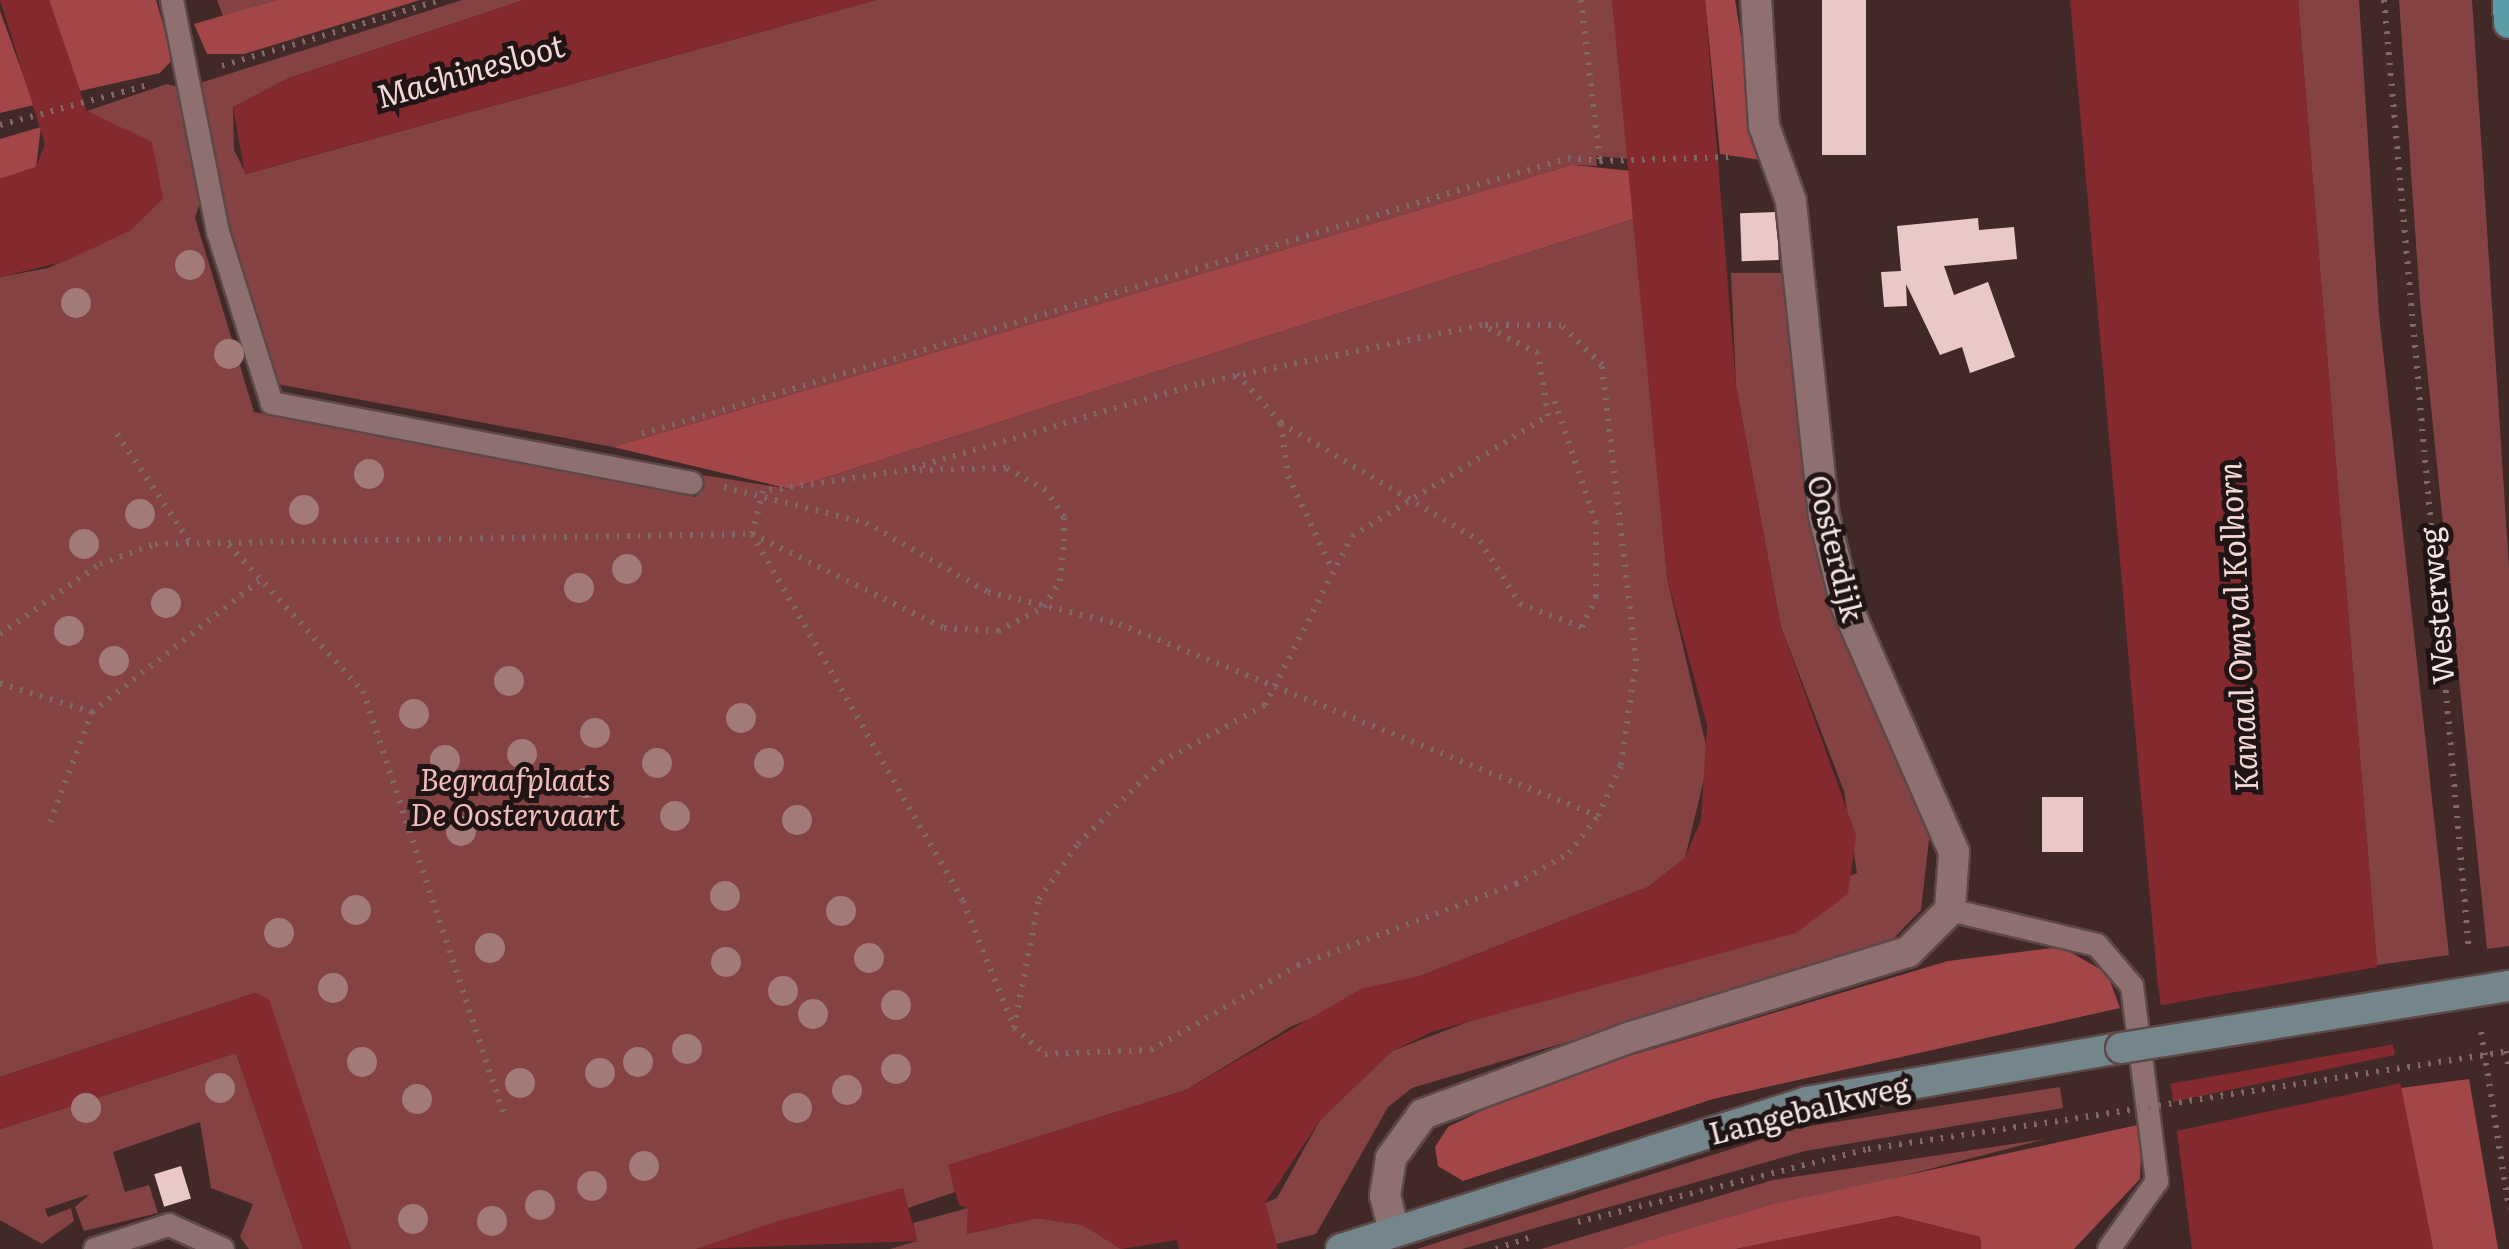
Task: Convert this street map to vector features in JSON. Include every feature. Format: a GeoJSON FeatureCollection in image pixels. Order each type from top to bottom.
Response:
{"type":"FeatureCollection","features":[{"type":"Feature","properties":{"kind":"main road"},"geometry":{"type":"LineString","coordinates":[[2508,0],[2509,22]]}},
{"type":"Feature","properties":{"kind":"street","name":"Oosterdijk"},"geometry":{"type":"LineString","coordinates":[[1756,0],[1764,126],[1780,170],[1800,271],[1824,516],[1846,605],[1954,852],[1950,910]]}},
{"type":"Feature","properties":{"kind":"street"},"geometry":{"type":"LineString","coordinates":[[1394,1230],[1389,1168],[1423,1114],[1628,1038],[1908,952],[1950,910]]}},
{"type":"Feature","properties":{"kind":"street","name":"Langebalkweg"},"geometry":{"type":"LineString","coordinates":[[1341,1249],[1807,1102],[2509,986]]}},
{"type":"Feature","properties":{"kind":"lane"},"geometry":{"type":"LineString","coordinates":[[172,0],[218,232],[272,403],[691,484]]}},
{"type":"Feature","properties":{"kind":"lane"},"geometry":{"type":"LineString","coordinates":[[1950,910],[2097,944],[2132,986],[2158,1181],[2109,1249]]}},
{"type":"Feature","properties":{"kind":"lane"},"geometry":{"type":"LineString","coordinates":[[95,1249],[168,1224],[223,1249]]}},
{"type":"Feature","properties":{"kind":"path"},"geometry":{"type":"LineString","coordinates":[[1,125],[187,76],[441,0]]}},
{"type":"Feature","properties":{"kind":"path"},"geometry":{"type":"LineString","coordinates":[[1581,0],[1600,161]]}},
{"type":"Feature","properties":{"kind":"path","name":"Westerweg"},"geometry":{"type":"LineString","coordinates":[[2384,0],[2471,966]]}},
{"type":"Feature","properties":{"kind":"path"},"geometry":{"type":"LineString","coordinates":[[635,436],[1568,158],[1620,166],[1736,157]]}},
{"type":"Feature","properties":{"kind":"path"},"geometry":{"type":"LineString","coordinates":[[763,491],[752,534],[963,901],[1014,1028],[1045,1054],[1150,1050],[1298,966],[1516,884],[1569,853],[1598,816],[1621,765],[1636,661],[1602,365],[1561,325],[1482,325],[1237,374],[907,470]]}},
{"type":"Feature","properties":{"kind":"path"},"geometry":{"type":"LineString","coordinates":[[1237,374],[1281,423],[1480,541],[1520,604],[1582,626],[1596,597],[1596,523],[1538,354],[1482,325]]}},
{"type":"Feature","properties":{"kind":"path"},"geometry":{"type":"LineString","coordinates":[[1014,1028],[1039,899],[1078,844],[1160,762],[1244,721],[1276,684],[1331,567],[1352,536],[1514,444],[1548,416],[1551,392]]}},
{"type":"Feature","properties":{"kind":"path"},"geometry":{"type":"LineString","coordinates":[[1281,423],[1288,476],[1331,567]]}},
{"type":"Feature","properties":{"kind":"path"},"geometry":{"type":"LineString","coordinates":[[118,434],[191,544]]}},
{"type":"Feature","properties":{"kind":"path"},"geometry":{"type":"LineString","coordinates":[[0,634],[100,564],[155,544],[752,534],[944,628],[998,631],[1044,606],[1060,582],[1064,517],[1046,490],[1006,468],[907,470],[763,491]]}},
{"type":"Feature","properties":{"kind":"path"},"geometry":{"type":"LineString","coordinates":[[691,484],[763,491],[866,523],[988,592],[1119,624],[1598,816]]}},
{"type":"Feature","properties":{"kind":"path"},"geometry":{"type":"LineString","coordinates":[[228,544],[258,582],[293,606],[364,691],[504,1112]]}},
{"type":"Feature","properties":{"kind":"path"},"geometry":{"type":"LineString","coordinates":[[50,822],[92,712],[258,582]]}},
{"type":"Feature","properties":{"kind":"path"},"geometry":{"type":"LineString","coordinates":[[0,683],[92,712]]}},
{"type":"Feature","properties":{"kind":"path"},"geometry":{"type":"LineString","coordinates":[[2479,1019],[2509,1205]]}},
{"type":"Feature","properties":{"kind":"path"},"geometry":{"type":"LineString","coordinates":[[2508,1051],[2508,1068]]}},
{"type":"Feature","properties":{"kind":"path","name":"Langebalkweg"},"geometry":{"type":"LineString","coordinates":[[1564,1226],[1868,1149],[2508,1051]]}},
{"type":"Feature","properties":{"kind":"path"},"geometry":{"type":"LineString","coordinates":[[1496,1249],[1547,1232]]}},
{"type":"Feature","properties":{"kind":"green space"},"geometry":{"type":"Polygon","coordinates":[[[217,0],[277,0],[223,16],[217,0]]]}},
{"type":"Feature","properties":{"kind":"green space"},"geometry":{"type":"Polygon","coordinates":[[[462,0],[524,0],[289,78],[233,107],[234,150],[246,174],[876,0],[1612,0],[1631,159],[1596,156],[1597,166],[1572,165],[613,447],[277,384],[221,196],[200,83],[462,0]]]}},
{"type":"Feature","properties":{"kind":"green space"},"geometry":{"type":"Polygon","coordinates":[[[2298,0],[2359,0],[2379,314],[2449,955],[2377,965],[2298,0]]]}},
{"type":"Feature","properties":{"kind":"green space"},"geometry":{"type":"Polygon","coordinates":[[[2399,0],[2472,0],[2509,567],[2509,946],[2487,949],[2420,301],[2399,0]]]}},
{"type":"Feature","properties":{"kind":"green space","name":"Begraafplaats De Oostervaart"},"geometry":{"type":"Polygon","coordinates":[[[167,84],[177,87],[202,196],[195,218],[254,412],[696,497],[702,475],[790,489],[1636,218],[1667,578],[1709,758],[1685,858],[1648,887],[1292,1026],[1186,1090],[949,1165],[955,1192],[908,1208],[903,1189],[696,1249],[351,1249],[268,999],[255,993],[0,1077],[0,277],[48,268],[131,230],[127,135],[87,111],[167,84]]]}},
{"type":"Feature","properties":{"kind":"green space"},"geometry":{"type":"Polygon","coordinates":[[[1731,273],[1785,273],[1812,530],[1839,627],[1931,822],[1921,910],[1894,938],[1838,962],[1412,1088],[1388,1107],[1316,1234],[1276,1244],[1265,1203],[1277,1198],[1320,1120],[1392,1051],[1857,873],[1844,791],[1781,627],[1736,386],[1731,273]]]}},
{"type":"Feature","properties":{"kind":"green space"},"geometry":{"type":"Polygon","coordinates":[[[236,1053],[303,1249],[249,1249],[240,1237],[253,1204],[211,1188],[200,1122],[113,1152],[125,1192],[149,1185],[158,1213],[84,1231],[75,1207],[90,1194],[45,1209],[48,1217],[71,1208],[74,1221],[42,1244],[0,1220],[0,1129],[236,1053]]]}},
{"type":"Feature","properties":{"kind":"green space"},"geometry":{"type":"Polygon","coordinates":[[[2060,1087],[2063,1108],[1805,1151],[1462,1249],[1417,1249],[1797,1128],[2060,1087]]]}},
{"type":"Feature","properties":{"kind":"green space"},"geometry":{"type":"Polygon","coordinates":[[[2046,1139],[1621,1249],[1541,1249],[1773,1180],[2046,1139]]]}},
{"type":"Feature","properties":{"kind":"green space"},"geometry":{"type":"Polygon","coordinates":[[[968,1208],[967,1234],[1037,1218],[1083,1225],[1121,1249],[890,1249],[917,1241],[913,1223],[968,1208]]]}},
{"type":"Feature","properties":{"kind":"shaded area"},"geometry":{"type":"Polygon","coordinates":[[[49,0],[156,0],[173,59],[160,73],[80,91],[49,0]]]}},
{"type":"Feature","properties":{"kind":"shaded area"},"geometry":{"type":"Polygon","coordinates":[[[277,0],[420,0],[244,54],[207,54],[194,24],[277,0]]]}},
{"type":"Feature","properties":{"kind":"shaded area"},"geometry":{"type":"Polygon","coordinates":[[[1705,0],[1735,0],[1761,160],[1720,154],[1705,0]]]}},
{"type":"Feature","properties":{"kind":"shaded area"},"geometry":{"type":"Polygon","coordinates":[[[0,11],[34,105],[0,113],[0,11]]]}},
{"type":"Feature","properties":{"kind":"shaded area"},"geometry":{"type":"Polygon","coordinates":[[[41,127],[36,167],[0,179],[0,139],[41,127]]]}},
{"type":"Feature","properties":{"kind":"shaded area"},"geometry":{"type":"Polygon","coordinates":[[[1572,165],[1632,171],[1636,218],[790,489],[613,447],[1572,165]]]}},
{"type":"Feature","properties":{"kind":"shaded area"},"geometry":{"type":"Polygon","coordinates":[[[2061,947],[2107,973],[2120,1008],[1713,1099],[1463,1181],[1438,1166],[1435,1147],[1448,1127],[1539,1083],[1948,961],[2061,947]]]}},
{"type":"Feature","properties":{"kind":"shaded area"},"geometry":{"type":"Polygon","coordinates":[[[2469,1079],[2498,1249],[2433,1249],[2401,1088],[2469,1079]]]}},
{"type":"Feature","properties":{"kind":"shaded area"},"geometry":{"type":"Polygon","coordinates":[[[2142,1124],[2140,1179],[2074,1249],[1981,1249],[1980,1237],[1897,1216],[1736,1249],[1621,1249],[1774,1204],[2142,1124]]]}},
{"type":"Feature","properties":{"kind":"water"},"geometry":{"type":"Polygon","coordinates":[[[0,0],[49,0],[87,111],[152,142],[163,199],[131,230],[66,261],[0,277],[0,179],[36,167],[45,144],[0,0]]]}},
{"type":"Feature","properties":{"kind":"water","name":"Machinesloot"},"geometry":{"type":"Polygon","coordinates":[[[524,0],[876,0],[245,174],[233,107],[289,78],[524,0]]]}},
{"type":"Feature","properties":{"kind":"water"},"geometry":{"type":"Polygon","coordinates":[[[1612,0],[1705,0],[1736,386],[1781,627],[1856,835],[1848,894],[1796,933],[1434,1031],[1392,1051],[1320,1120],[1265,1203],[1278,1249],[1179,1249],[1177,1240],[1121,1249],[1083,1225],[1037,1218],[967,1234],[968,1208],[959,1205],[948,1165],[1186,1090],[1361,989],[1423,975],[1648,887],[1685,858],[1701,820],[1707,725],[1667,578],[1612,0]]]}},
{"type":"Feature","properties":{"kind":"water","name":"Kanaal Omval Kolhorn"},"geometry":{"type":"Polygon","coordinates":[[[2070,0],[2298,0],[2377,964],[2433,1249],[2192,1249],[2157,976],[2070,0]]]}},
{"type":"Feature","properties":{"kind":"water"},"geometry":{"type":"Polygon","coordinates":[[[255,993],[269,999],[351,1249],[303,1249],[236,1053],[0,1129],[0,1077],[255,993]]]}},
{"type":"Feature","properties":{"kind":"water"},"geometry":{"type":"Polygon","coordinates":[[[903,1188],[917,1241],[696,1249],[775,1222],[903,1188]]]}},
{"type":"Feature","properties":{"kind":"water"},"geometry":{"type":"Polygon","coordinates":[[[1897,1216],[1980,1237],[1981,1249],[1736,1249],[1897,1216]]]}},
{"type":"Feature","properties":{"kind":"pier"},"geometry":{"type":"Polygon","coordinates":[[[2383,966],[2397,1044],[2170,1084],[2156,1006],[2383,966]]]}},
{"type":"Feature","properties":{"kind":"pier"},"geometry":{"type":"Polygon","coordinates":[[[2399,1054],[2405,1082],[2175,1131],[2169,1103],[2399,1054]]]}},
{"type":"Feature","properties":{"kind":"building"},"geometry":{"type":"Polygon","coordinates":[[[1822,0],[1866,0],[1866,155],[1822,155],[1822,0]]]}},
{"type":"Feature","properties":{"kind":"building"},"geometry":{"type":"Polygon","coordinates":[[[1777,212],[1779,260],[1742,261],[1740,213],[1777,212]]]}},
{"type":"Feature","properties":{"kind":"building"},"geometry":{"type":"Polygon","coordinates":[[[1978,218],[1979,230],[2014,227],[2017,259],[1944,266],[1954,295],[1988,282],[2015,357],[1970,373],[1962,347],[1940,355],[1906,284],[1907,306],[1884,307],[1881,272],[1901,271],[1897,226],[1978,218]]]}},
{"type":"Feature","properties":{"kind":"building"},"geometry":{"type":"Polygon","coordinates":[[[2042,797],[2083,797],[2083,852],[2042,852],[2042,797]]]}},
{"type":"Feature","properties":{"kind":"building"},"geometry":{"type":"Polygon","coordinates":[[[181,1166],[191,1199],[164,1207],[154,1174],[181,1166]]]}}]}
